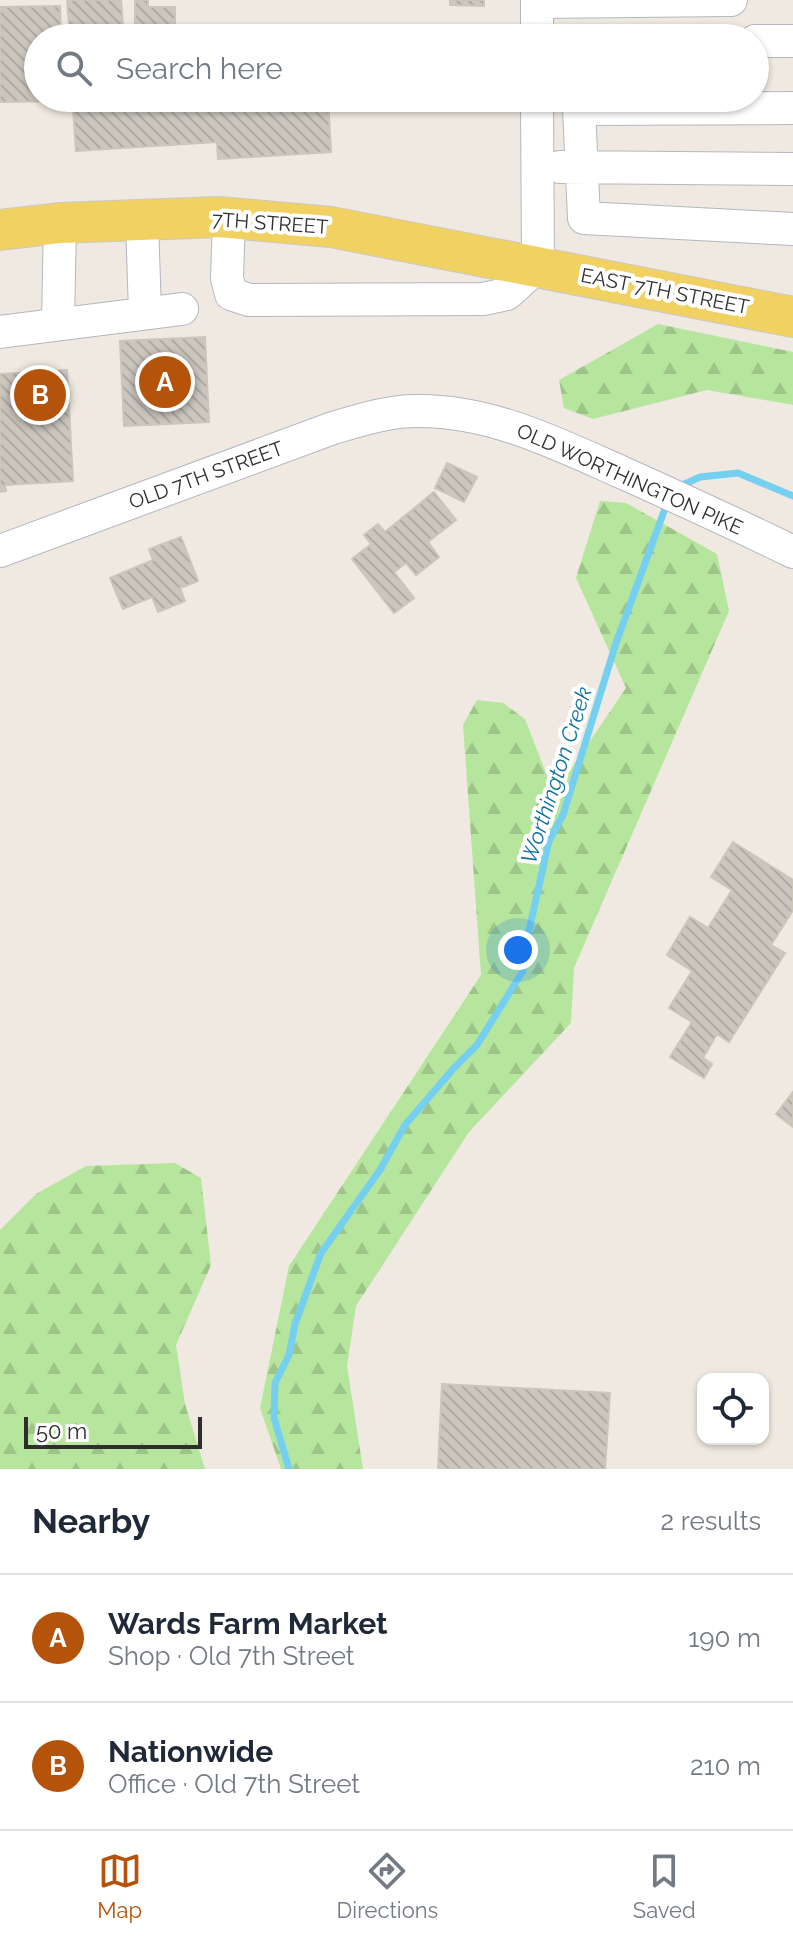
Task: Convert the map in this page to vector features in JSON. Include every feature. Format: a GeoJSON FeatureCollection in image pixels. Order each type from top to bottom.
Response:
{"type":"FeatureCollection","features":[{"type":"Feature","properties":{"kind":"main road","name":"7TH STREET"},"geometry":{"type":"LineString","coordinates":[[0,230],[60,223],[229,218],[331,227],[538,266]]}},
{"type":"Feature","properties":{"kind":"main road","name":"EAST 7TH STREET"},"geometry":{"type":"LineString","coordinates":[[538,266],[793,317]]}},
{"type":"Feature","properties":{"kind":"street"},"geometry":{"type":"LineString","coordinates":[[537,24],[537,1],[731,0]]}},
{"type":"Feature","properties":{"kind":"street"},"geometry":{"type":"LineString","coordinates":[[769,41],[793,41]]}},
{"type":"Feature","properties":{"kind":"street"},"geometry":{"type":"LineString","coordinates":[[769,108],[793,108]]}},
{"type":"Feature","properties":{"kind":"street"},"geometry":{"type":"LineString","coordinates":[[229,218],[227,278],[231,294],[249,300],[483,299],[507,294],[538,266],[537,112]]}},
{"type":"Feature","properties":{"kind":"street"},"geometry":{"type":"LineString","coordinates":[[579,112],[584,218],[793,229]]}},
{"type":"Feature","properties":{"kind":"street"},"geometry":{"type":"LineString","coordinates":[[537,167],[793,169]]}},
{"type":"Feature","properties":{"kind":"street"},"geometry":{"type":"LineString","coordinates":[[142,220],[145,313]]}},
{"type":"Feature","properties":{"kind":"street"},"geometry":{"type":"LineString","coordinates":[[58,324],[60,223]]}},
{"type":"Feature","properties":{"kind":"street"},"geometry":{"type":"LineString","coordinates":[[0,332],[182,309]]}},
{"type":"Feature","properties":{"kind":"street","name":"OLD WORTHINGTON PIKE"},"geometry":{"type":"LineString","coordinates":[[416,411],[464,415],[512,426],[718,515],[793,552]]}},
{"type":"Feature","properties":{"kind":"street","name":"OLD 7TH STREET"},"geometry":{"type":"LineString","coordinates":[[0,551],[333,428],[378,416],[416,411]]}},
{"type":"Feature","properties":{"kind":"green space"},"geometry":{"type":"Polygon","coordinates":[[[658,324],[793,352],[793,405],[707,390],[593,419],[564,408],[559,380],[658,324]]]}},
{"type":"Feature","properties":{"kind":"green space"},"geometry":{"type":"Polygon","coordinates":[[[600,501],[626,503],[717,554],[729,611],[574,968],[571,1023],[469,1132],[356,1306],[347,1366],[363,1469],[281,1469],[260,1408],[289,1266],[481,975],[463,725],[477,700],[503,703],[525,719],[554,794],[626,688],[576,578],[600,501]]]}},
{"type":"Feature","properties":{"kind":"green space"},"geometry":{"type":"Polygon","coordinates":[[[175,1163],[201,1178],[211,1265],[176,1345],[185,1404],[205,1469],[0,1469],[0,1230],[36,1194],[86,1166],[175,1163]]]}},
{"type":"Feature","properties":{"kind":"building"},"geometry":{"type":"Polygon","coordinates":[[[67,0],[121,0],[123,24],[69,24],[67,0]]]}},
{"type":"Feature","properties":{"kind":"building"},"geometry":{"type":"Polygon","coordinates":[[[135,0],[148,0],[148,7],[175,7],[175,24],[135,24],[135,0]]]}},
{"type":"Feature","properties":{"kind":"building"},"geometry":{"type":"Polygon","coordinates":[[[450,0],[484,0],[484,6],[450,5],[450,0]]]}},
{"type":"Feature","properties":{"kind":"building"},"geometry":{"type":"Polygon","coordinates":[[[60,6],[61,24],[24,24],[24,102],[0,102],[0,7],[60,6]]]}},
{"type":"Feature","properties":{"kind":"building"},"geometry":{"type":"Polygon","coordinates":[[[73,112],[329,112],[331,152],[218,159],[217,142],[76,151],[73,112]]]}},
{"type":"Feature","properties":{"kind":"building"},"geometry":{"type":"Polygon","coordinates":[[[205,337],[209,422],[124,426],[120,341],[205,337]]]}},
{"type":"Feature","properties":{"kind":"building"},"geometry":{"type":"Polygon","coordinates":[[[67,370],[73,481],[5,485],[6,491],[0,492],[0,374],[67,370]]]}},
{"type":"Feature","properties":{"kind":"building"},"geometry":{"type":"Polygon","coordinates":[[[447,463],[477,477],[464,502],[435,488],[447,463]]]}},
{"type":"Feature","properties":{"kind":"building"},"geometry":{"type":"Polygon","coordinates":[[[434,492],[456,520],[428,542],[439,557],[416,575],[406,563],[394,572],[414,598],[394,613],[352,559],[371,544],[364,535],[378,524],[385,532],[434,492]]]}},
{"type":"Feature","properties":{"kind":"building"},"geometry":{"type":"Polygon","coordinates":[[[181,537],[198,581],[180,588],[185,601],[158,612],[152,597],[123,609],[110,578],[153,560],[149,549],[181,537]]]}},
{"type":"Feature","properties":{"kind":"building"},"geometry":{"type":"Polygon","coordinates":[[[733,842],[793,880],[793,910],[771,945],[785,953],[729,1042],[717,1034],[703,1058],[712,1064],[704,1078],[670,1057],[692,1022],[669,1008],[692,971],[667,955],[690,917],[708,928],[732,890],[711,877],[733,842]]]}},
{"type":"Feature","properties":{"kind":"building"},"geometry":{"type":"Polygon","coordinates":[[[793,1092],[793,1127],[776,1114],[793,1092]]]}},
{"type":"Feature","properties":{"kind":"building"},"geometry":{"type":"Polygon","coordinates":[[[442,1384],[610,1393],[605,1469],[438,1469],[442,1384]]]}},
{"type":"Feature","properties":{"kind":"waterway","name":"Worthington Creek"},"geometry":{"type":"LineString","coordinates":[[678,487],[700,477],[738,473],[793,496]]}},
{"type":"Feature","properties":{"kind":"waterway","name":"Worthington Creek"},"geometry":{"type":"LineString","coordinates":[[289,1469],[274,1418],[275,1383],[289,1355],[295,1324],[321,1253],[380,1170],[405,1125],[477,1045],[523,971],[549,841],[563,815],[616,643],[667,503]]}},
{"type":"Feature","properties":{"kind":"place","name":"Wards Farm Market"},"geometry":{"type":"Point","coordinates":[165,382]}},
{"type":"Feature","properties":{"kind":"place","name":"Nationwide"},"geometry":{"type":"Point","coordinates":[40,395]}}]}
